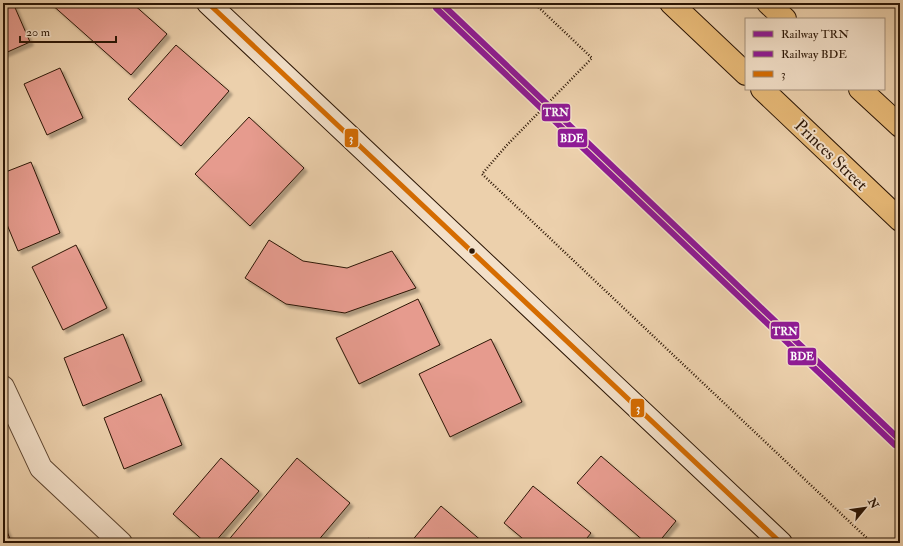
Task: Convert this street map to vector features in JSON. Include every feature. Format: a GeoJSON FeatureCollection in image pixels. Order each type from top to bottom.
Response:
{"type":"FeatureCollection","features":[{"type":"Feature","properties":{"kind":"highway"},"geometry":{"type":"LineString","coordinates":[[671,3],[745,73]]}},
{"type":"Feature","properties":{"kind":"highway"},"geometry":{"type":"LineString","coordinates":[[768,3],[784,18]]}},
{"type":"Feature","properties":{"kind":"highway","name":"Princes Street"},"geometry":{"type":"LineString","coordinates":[[763,90],[900,220]]}},
{"type":"Feature","properties":{"kind":"highway"},"geometry":{"type":"LineString","coordinates":[[861,90],[900,126]]}},
{"type":"Feature","properties":{"kind":"main road"},"geometry":{"type":"LineString","coordinates":[[208,3],[781,543]]}},
{"type":"Feature","properties":{"kind":"main road"},"geometry":{"type":"LineString","coordinates":[[3,387],[40,468],[121,543]]}},
{"type":"Feature","properties":{"kind":"path"},"geometry":{"type":"LineString","coordinates":[[534,3],[592,58],[507,145],[482,174],[872,543]]}},
{"type":"Feature","properties":{"kind":"building"},"geometry":{"type":"Polygon","coordinates":[[[3,3],[13,3],[30,42],[3,54],[3,3]]]}},
{"type":"Feature","properties":{"kind":"building"},"geometry":{"type":"Polygon","coordinates":[[[50,3],[132,3],[167,34],[131,75],[50,3]]]}},
{"type":"Feature","properties":{"kind":"building"},"geometry":{"type":"Polygon","coordinates":[[[176,45],[229,91],[181,146],[128,99],[176,45]]]}},
{"type":"Feature","properties":{"kind":"building"},"geometry":{"type":"Polygon","coordinates":[[[60,68],[83,118],[47,135],[24,84],[60,68]]]}},
{"type":"Feature","properties":{"kind":"building"},"geometry":{"type":"Polygon","coordinates":[[[249,117],[304,168],[250,226],[195,174],[249,117]]]}},
{"type":"Feature","properties":{"kind":"building"},"geometry":{"type":"Polygon","coordinates":[[[31,162],[60,233],[18,251],[3,215],[3,173],[31,162]]]}},
{"type":"Feature","properties":{"kind":"building"},"geometry":{"type":"Polygon","coordinates":[[[269,240],[303,261],[347,268],[392,251],[416,288],[345,313],[286,304],[245,278],[269,240]]]}},
{"type":"Feature","properties":{"kind":"building"},"geometry":{"type":"Polygon","coordinates":[[[76,245],[107,308],[63,330],[32,267],[76,245]]]}},
{"type":"Feature","properties":{"kind":"building"},"geometry":{"type":"Polygon","coordinates":[[[418,299],[440,345],[359,384],[336,338],[418,299]]]}},
{"type":"Feature","properties":{"kind":"building"},"geometry":{"type":"Polygon","coordinates":[[[123,334],[142,381],[83,406],[64,358],[123,334]]]}},
{"type":"Feature","properties":{"kind":"building"},"geometry":{"type":"Polygon","coordinates":[[[491,339],[522,402],[450,437],[419,374],[491,339]]]}},
{"type":"Feature","properties":{"kind":"building"},"geometry":{"type":"Polygon","coordinates":[[[161,394],[182,445],[124,469],[104,418],[161,394]]]}},
{"type":"Feature","properties":{"kind":"building"},"geometry":{"type":"Polygon","coordinates":[[[601,456],[676,521],[658,543],[646,543],[577,483],[601,456]]]}},
{"type":"Feature","properties":{"kind":"building"},"geometry":{"type":"Polygon","coordinates":[[[221,458],[259,491],[214,543],[206,543],[173,514],[221,458]]]}},
{"type":"Feature","properties":{"kind":"building"},"geometry":{"type":"Polygon","coordinates":[[[297,458],[350,503],[316,543],[226,543],[297,458]]]}},
{"type":"Feature","properties":{"kind":"building"},"geometry":{"type":"Polygon","coordinates":[[[533,486],[591,533],[583,543],[528,543],[504,523],[533,486]]]}},
{"type":"Feature","properties":{"kind":"building"},"geometry":{"type":"Polygon","coordinates":[[[441,506],[484,543],[410,543],[441,506]]]}},
{"type":"Feature","properties":{"kind":"building"},"geometry":{"type":"Polygon","coordinates":[[[3,523],[12,543],[3,543],[3,523]]]}},
{"type":"Feature","properties":{"kind":"building"},"geometry":{"type":"Polygon","coordinates":[[[368,538],[375,543],[364,543],[368,538]]]}},
{"type":"Feature","properties":{"kind":"rail line","name":"TRN"},"geometry":{"type":"LineString","coordinates":[[441,3],[900,440]]}},
{"type":"Feature","properties":{"kind":"rail line","name":"BDE"},"geometry":{"type":"LineString","coordinates":[[436,8],[895,445]]}},
{"type":"Feature","properties":{"kind":"transit line","name":"3"},"geometry":{"type":"LineString","coordinates":[[208,3],[781,543]]}}]}
